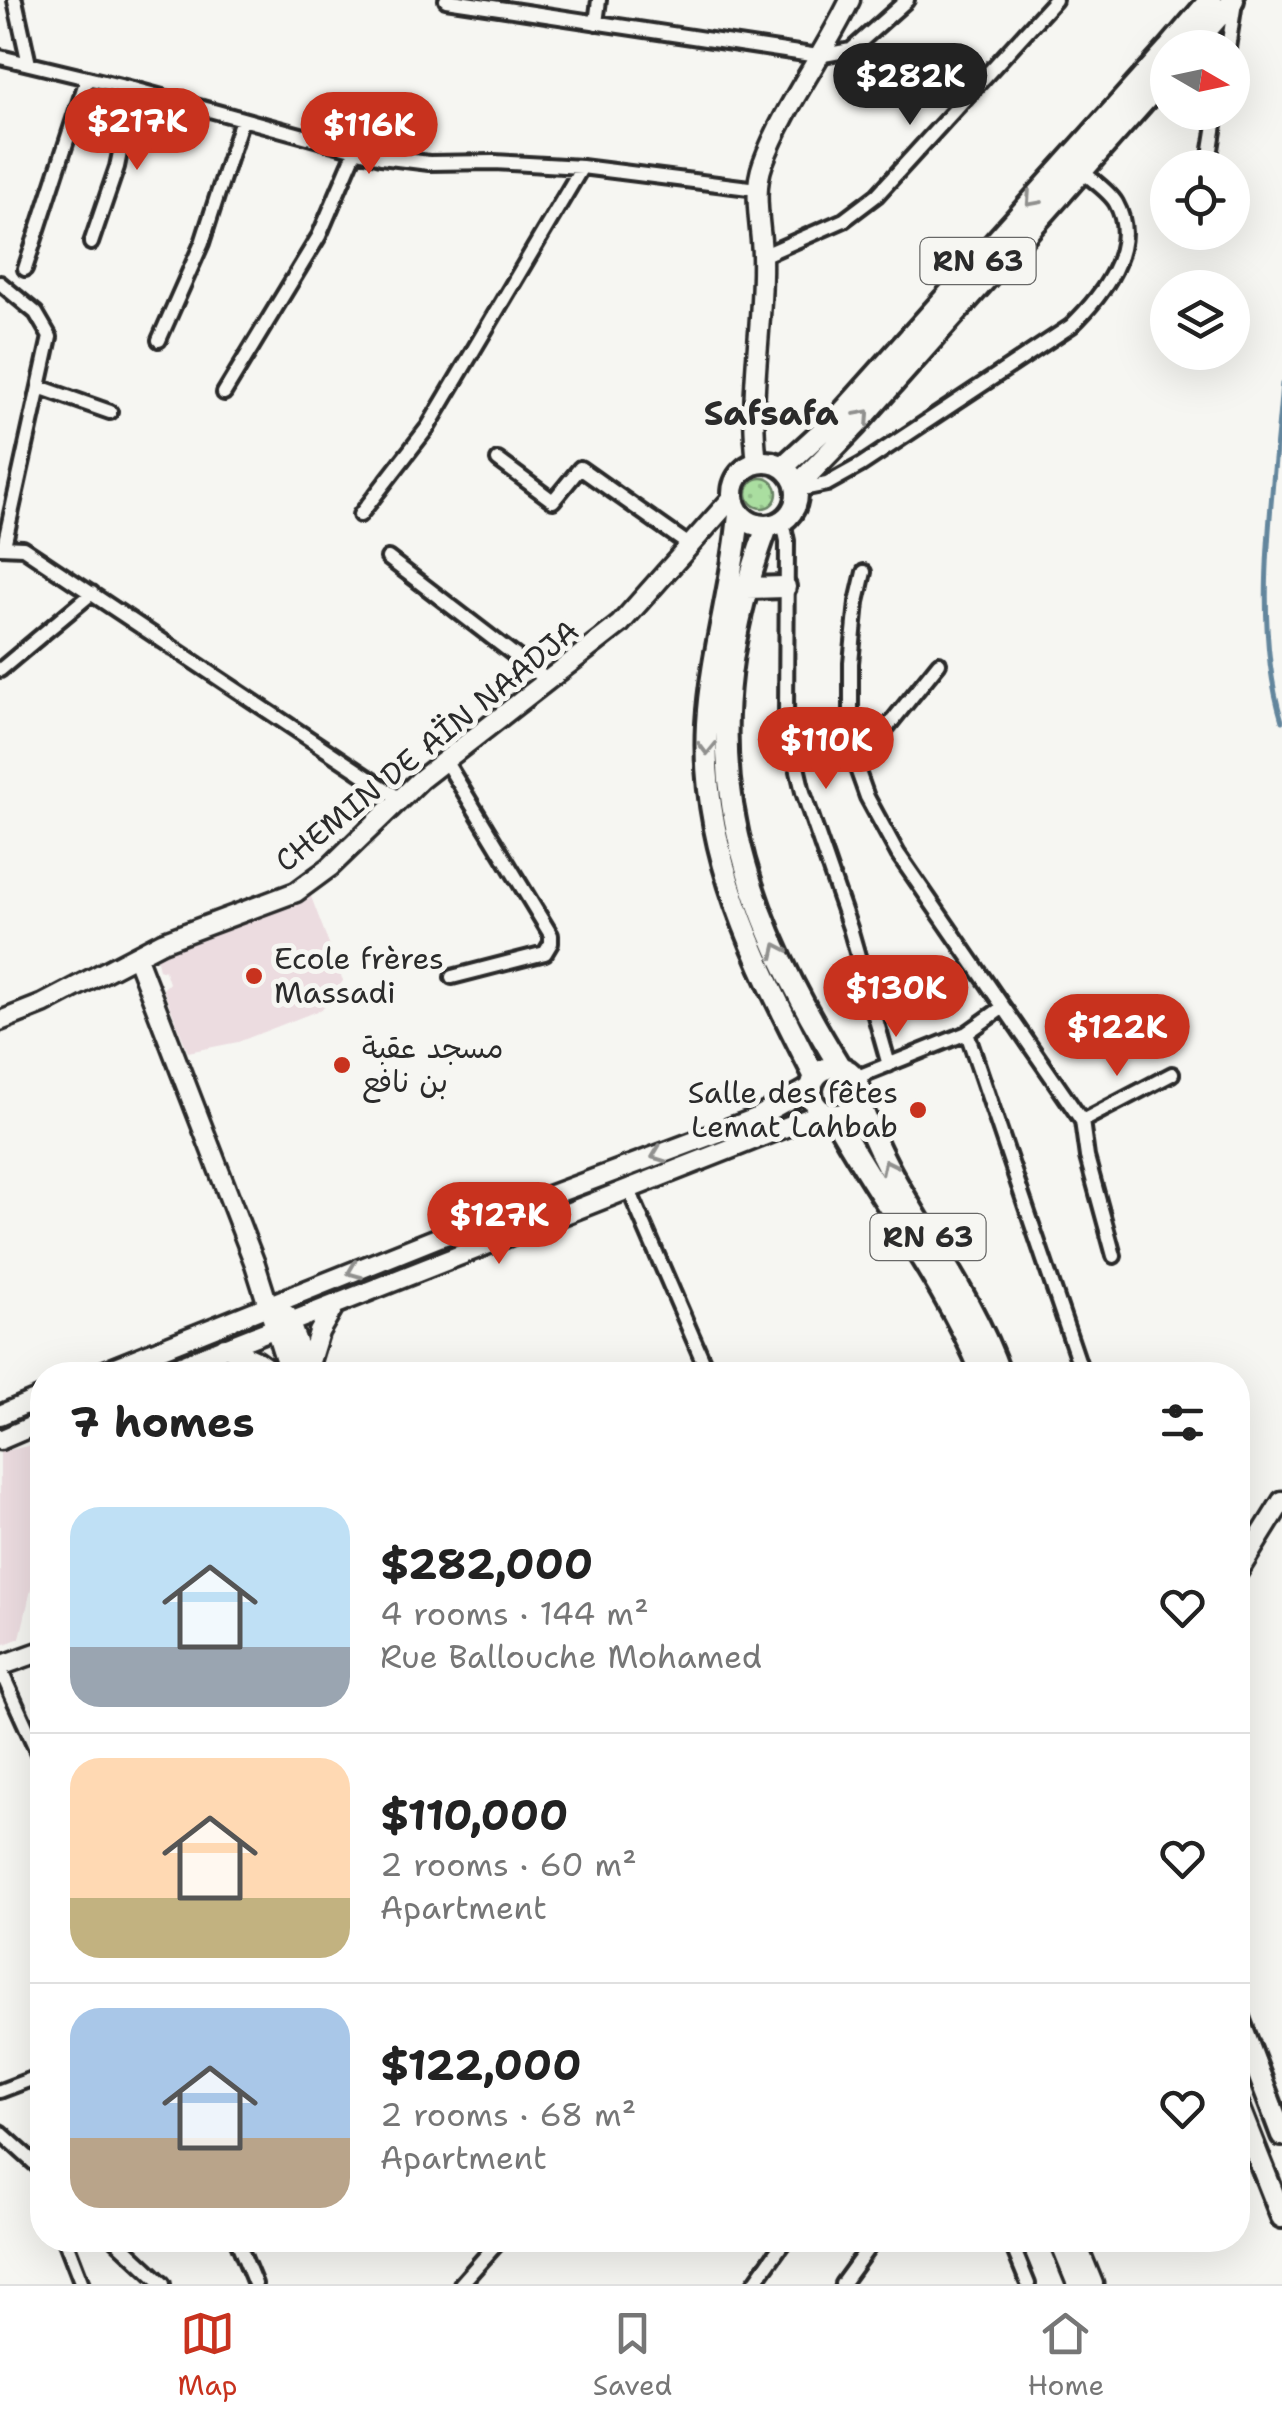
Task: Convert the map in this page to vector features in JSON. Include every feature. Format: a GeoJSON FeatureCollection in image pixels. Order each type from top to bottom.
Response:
{"type":"FeatureCollection","features":[{"type":"Feature","properties":{"kind":"main road"},"geometry":{"type":"LineString","coordinates":[[757,462],[753,416],[762,256],[757,190],[762,165],[850,0]]}},
{"type":"Feature","properties":{"kind":"main road"},"geometry":{"type":"LineString","coordinates":[[1207,30],[1234,0]]}},
{"type":"Feature","properties":{"kind":"main road","name":"RN 63"},"geometry":{"type":"LineString","coordinates":[[1183,30],[1206,3]]}},
{"type":"Feature","properties":{"kind":"main road","name":"RN 63"},"geometry":{"type":"LineString","coordinates":[[784,468],[842,413],[1150,68]]}},
{"type":"Feature","properties":{"kind":"main road","name":"RN 63"},"geometry":{"type":"LineString","coordinates":[[797,488],[1150,94]]}},
{"type":"Feature","properties":{"kind":"main road"},"geometry":{"type":"LineString","coordinates":[[736,505],[752,524],[775,524],[796,504],[797,488],[776,463],[757,462],[736,479],[708,722],[706,766],[711,809],[730,893],[762,974],[813,1082],[813,1102],[829,1114]]}},
{"type":"Feature","properties":{"kind":"main road","name":"CHEMIN DE AÏN NAADJA"},"geometry":{"type":"LineString","coordinates":[[0,1021],[137,958],[162,942],[296,892],[330,867],[400,799],[620,624],[689,545],[736,505]]}},
{"type":"Feature","properties":{"kind":"main road","name":"RN 63"},"geometry":{"type":"LineString","coordinates":[[775,524],[746,588],[730,670],[725,765],[738,845],[766,924],[807,1012],[851,1081],[892,1176],[996,1362]]}},
{"type":"Feature","properties":{"kind":"main road"},"geometry":{"type":"LineString","coordinates":[[746,588],[785,587]]}},
{"type":"Feature","properties":{"kind":"main road"},"geometry":{"type":"LineString","coordinates":[[137,958],[297,1362]]}},
{"type":"Feature","properties":{"kind":"main road"},"geometry":{"type":"LineString","coordinates":[[127,1362],[754,1119],[813,1082],[826,1068],[851,1081],[849,1110],[829,1114],[629,1190],[187,1362]]}},
{"type":"Feature","properties":{"kind":"main road","name":"RN 63"},"geometry":{"type":"LineString","coordinates":[[829,1114],[958,1322],[977,1362]]}},
{"type":"Feature","properties":{"kind":"main road"},"geometry":{"type":"LineString","coordinates":[[307,1362],[333,1308]]}},
{"type":"Feature","properties":{"kind":"main road"},"geometry":{"type":"LineString","coordinates":[[225,1346],[258,1362]]}},
{"type":"Feature","properties":{"kind":"main road"},"geometry":{"type":"LineString","coordinates":[[0,1415],[30,1402]]}},
{"type":"Feature","properties":{"kind":"main road"},"geometry":{"type":"LineString","coordinates":[[0,1440],[30,1427]]}},
{"type":"Feature","properties":{"kind":"main road"},"geometry":{"type":"LineString","coordinates":[[1250,1553],[1282,1501]]}},
{"type":"Feature","properties":{"kind":"main road"},"geometry":{"type":"LineString","coordinates":[[0,1668],[30,1656]]}},
{"type":"Feature","properties":{"kind":"main road"},"geometry":{"type":"LineString","coordinates":[[1250,2050],[1282,2136]]}},
{"type":"Feature","properties":{"kind":"main road"},"geometry":{"type":"LineString","coordinates":[[1250,2136],[1282,2217]]}},
{"type":"Feature","properties":{"kind":"main road"},"geometry":{"type":"LineString","coordinates":[[1064,2252],[1077,2284]]}},
{"type":"Feature","properties":{"kind":"main road"},"geometry":{"type":"LineString","coordinates":[[1080,2252],[1092,2284]]}},
{"type":"Feature","properties":{"kind":"street"},"geometry":{"type":"LineString","coordinates":[[15,0],[29,64]]}},
{"type":"Feature","properties":{"kind":"street"},"geometry":{"type":"LineString","coordinates":[[446,0],[818,56],[851,50],[906,0]]}},
{"type":"Feature","properties":{"kind":"street"},"geometry":{"type":"LineString","coordinates":[[596,23],[599,0]]}},
{"type":"Feature","properties":{"kind":"street"},"geometry":{"type":"LineString","coordinates":[[762,256],[844,220],[877,195],[1056,0]]}},
{"type":"Feature","properties":{"kind":"street"},"geometry":{"type":"LineString","coordinates":[[1230,30],[1234,0]]}},
{"type":"Feature","properties":{"kind":"street"},"geometry":{"type":"LineString","coordinates":[[0,57],[133,89],[354,152],[429,163],[494,162],[582,168],[757,190]]}},
{"type":"Feature","properties":{"kind":"street"},"geometry":{"type":"LineString","coordinates":[[25,269],[88,79]]}},
{"type":"Feature","properties":{"kind":"street"},"geometry":{"type":"LineString","coordinates":[[91,243],[117,166],[133,89]]}},
{"type":"Feature","properties":{"kind":"street"},"geometry":{"type":"LineString","coordinates":[[158,340],[202,243],[242,119]]}},
{"type":"Feature","properties":{"kind":"street"},"geometry":{"type":"LineString","coordinates":[[224,393],[319,236],[354,152]]}},
{"type":"Feature","properties":{"kind":"street"},"geometry":{"type":"LineString","coordinates":[[360,516],[428,428],[582,168]]}},
{"type":"Feature","properties":{"kind":"street"},"geometry":{"type":"LineString","coordinates":[[797,488],[834,481],[861,465],[1071,326],[1098,300],[1119,261],[1124,231],[1116,202],[1082,171]]}},
{"type":"Feature","properties":{"kind":"street"},"geometry":{"type":"LineString","coordinates":[[0,283],[36,313],[50,337],[2,546],[24,548],[400,799]]}},
{"type":"Feature","properties":{"kind":"street"},"geometry":{"type":"LineString","coordinates":[[39,387],[110,412]]}},
{"type":"Feature","properties":{"kind":"street"},"geometry":{"type":"LineString","coordinates":[[498,460],[553,501],[580,468],[689,545]]}},
{"type":"Feature","properties":{"kind":"street"},"geometry":{"type":"LineString","coordinates":[[775,524],[787,542],[786,720],[803,792],[850,928],[889,1065]]}},
{"type":"Feature","properties":{"kind":"street"},"geometry":{"type":"LineString","coordinates":[[388,558],[547,680]]}},
{"type":"Feature","properties":{"kind":"street"},"geometry":{"type":"LineString","coordinates":[[864,572],[851,663],[851,724],[856,766],[867,797],[898,854],[1082,1121],[1114,1256]]}},
{"type":"Feature","properties":{"kind":"street"},"geometry":{"type":"LineString","coordinates":[[0,670],[92,593]]}},
{"type":"Feature","properties":{"kind":"street"},"geometry":{"type":"LineString","coordinates":[[856,766],[940,663]]}},
{"type":"Feature","properties":{"kind":"street"},"geometry":{"type":"LineString","coordinates":[[446,762],[551,935],[552,943],[545,953],[528,960],[452,977]]}},
{"type":"Feature","properties":{"kind":"street"},"geometry":{"type":"LineString","coordinates":[[851,1081],[966,1033],[1002,1008]]}},
{"type":"Feature","properties":{"kind":"street"},"geometry":{"type":"LineString","coordinates":[[966,1033],[1079,1362]]}},
{"type":"Feature","properties":{"kind":"street"},"geometry":{"type":"LineString","coordinates":[[1082,1121],[1172,1074]]}},
{"type":"Feature","properties":{"kind":"street"},"geometry":{"type":"LineString","coordinates":[[629,1190],[703,1362]]}},
{"type":"Feature","properties":{"kind":"street"},"geometry":{"type":"LineString","coordinates":[[0,1668],[30,1735]]}},
{"type":"Feature","properties":{"kind":"street"},"geometry":{"type":"LineString","coordinates":[[0,2091],[30,2080]]}},
{"type":"Feature","properties":{"kind":"street"},"geometry":{"type":"LineString","coordinates":[[0,2132],[30,2159]]}},
{"type":"Feature","properties":{"kind":"street"},"geometry":{"type":"LineString","coordinates":[[70,2252],[82,2284]]}},
{"type":"Feature","properties":{"kind":"street"},"geometry":{"type":"LineString","coordinates":[[129,2252],[163,2284]]}},
{"type":"Feature","properties":{"kind":"street"},"geometry":{"type":"LineString","coordinates":[[242,2252],[254,2284]]}},
{"type":"Feature","properties":{"kind":"street"},"geometry":{"type":"LineString","coordinates":[[460,2284],[489,2252]]}},
{"type":"Feature","properties":{"kind":"street"},"geometry":{"type":"LineString","coordinates":[[754,2284],[777,2252]]}},
{"type":"Feature","properties":{"kind":"street"},"geometry":{"type":"LineString","coordinates":[[842,2284],[865,2252]]}},
{"type":"Feature","properties":{"kind":"street"},"geometry":{"type":"LineString","coordinates":[[1015,2252],[1028,2284]]}},
{"type":"Feature","properties":{"kind":"shaded area","name":"Ecole frères Massadi"},"geometry":{"type":"Polygon","coordinates":[[[310,894],[343,981],[322,1009],[238,1042],[188,1052],[163,989],[169,983],[165,971],[159,969],[154,950],[310,894]]]}},
{"type":"Feature","properties":{"kind":"shaded area"},"geometry":{"type":"Polygon","coordinates":[[[30,1446],[30,1594],[20,1638],[0,1646],[0,1452],[30,1446]]]}},
{"type":"Feature","properties":{"kind":"green space"},"geometry":{"type":"Polygon","coordinates":[[[762,478],[773,482],[777,493],[773,504],[762,508],[751,504],[747,493],[751,482],[762,478]]]}},
{"type":"Feature","properties":{"kind":"waterway"},"geometry":{"type":"LineString","coordinates":[[1282,384],[1266,598],[1273,682],[1282,721]]}},
{"type":"Feature","properties":{"kind":"place","name":"Ecole frères Massadi"},"geometry":{"type":"Point","coordinates":[254,976]}},
{"type":"Feature","properties":{"kind":"place","name":"مسجد عقبة بن نافع"},"geometry":{"type":"Point","coordinates":[342,1065]}},
{"type":"Feature","properties":{"kind":"place","name":"Salle des fêtes Lemat Lahbab"},"geometry":{"type":"Point","coordinates":[918,1110]}},
{"type":"Feature","properties":{"kind":"district","name":"Safsafa"},"geometry":{"type":"Point","coordinates":[771,413]}}]}
